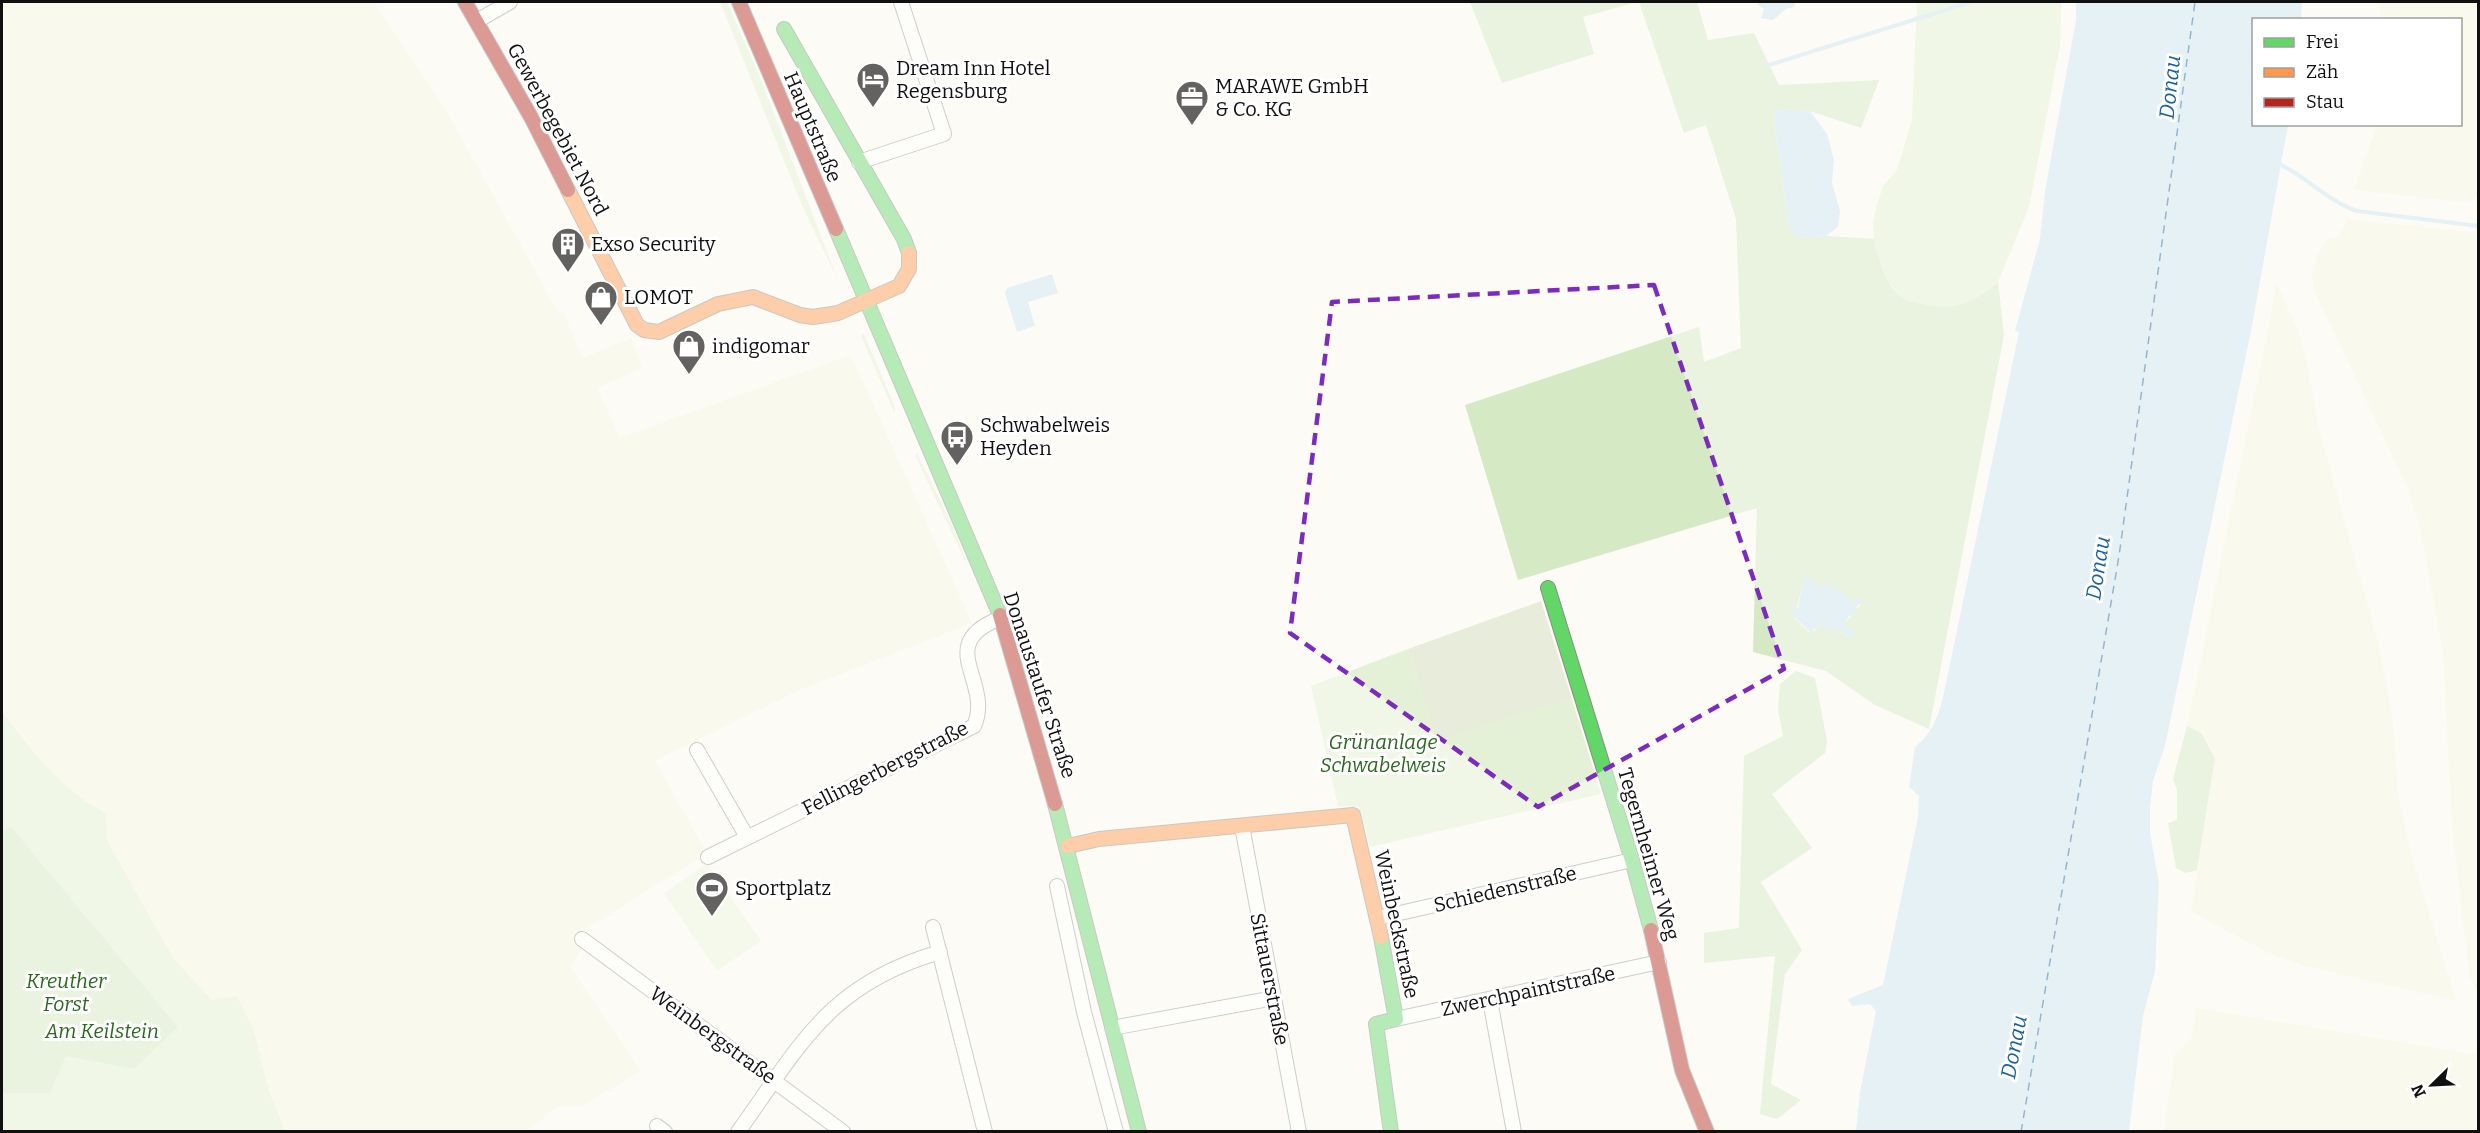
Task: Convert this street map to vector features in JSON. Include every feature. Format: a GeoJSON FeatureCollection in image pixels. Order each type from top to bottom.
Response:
{"type":"FeatureCollection","features":[{"type":"Feature","properties":{"kind":"street","name":"Gewerbegebiet Nord"},"geometry":{"type":"LineString","coordinates":[[465,2],[568,187],[637,325],[644,330],[659,332],[737,298],[765,299],[798,314],[818,317],[830,315],[899,286],[908,277],[911,268],[904,240],[784,29]]}},
{"type":"Feature","properties":{"kind":"street"},"geometry":{"type":"LineString","coordinates":[[477,21],[510,2]]}},
{"type":"Feature","properties":{"kind":"street","name":"Hauptstraße"},"geometry":{"type":"LineString","coordinates":[[739,2],[852,268]]}},
{"type":"Feature","properties":{"kind":"street"},"geometry":{"type":"LineString","coordinates":[[859,162],[944,134],[901,2]]}},
{"type":"Feature","properties":{"kind":"street","name":"Donaustaufer Straße"},"geometry":{"type":"LineString","coordinates":[[852,268],[1000,618],[1032,714],[1068,846],[1139,1131]]}},
{"type":"Feature","properties":{"kind":"street","name":"Tegernheimer Weg"},"geometry":{"type":"LineString","coordinates":[[1548,588],[1632,860],[1659,962],[1682,1070],[1707,1131]]}},
{"type":"Feature","properties":{"kind":"street","name":"Fellingerbergstraße"},"geometry":{"type":"LineString","coordinates":[[708,858],[974,726],[979,705],[966,649],[976,630],[1000,618]]}},
{"type":"Feature","properties":{"kind":"street"},"geometry":{"type":"LineString","coordinates":[[697,750],[747,837]]}},
{"type":"Feature","properties":{"kind":"street","name":"Weinbeckstraße"},"geometry":{"type":"LineString","coordinates":[[1242,826],[1353,815],[1378,918],[1396,1019],[1376,1024],[1391,1131]]}},
{"type":"Feature","properties":{"kind":"street"},"geometry":{"type":"LineString","coordinates":[[1068,846],[1099,839],[1242,826]]}},
{"type":"Feature","properties":{"kind":"street","name":"Sittauerstraße"},"geometry":{"type":"LineString","coordinates":[[1242,826],[1299,1131]]}},
{"type":"Feature","properties":{"kind":"street","name":"Schiedenstraße"},"geometry":{"type":"LineString","coordinates":[[1378,918],[1632,860]]}},
{"type":"Feature","properties":{"kind":"street"},"geometry":{"type":"LineString","coordinates":[[1057,886],[1084,1012],[1116,1131]]}},
{"type":"Feature","properties":{"kind":"street"},"geometry":{"type":"LineString","coordinates":[[933,927],[985,1131]]}},
{"type":"Feature","properties":{"kind":"street","name":"Weinbergstraße"},"geometry":{"type":"LineString","coordinates":[[582,939],[843,1131]]}},
{"type":"Feature","properties":{"kind":"street"},"geometry":{"type":"LineString","coordinates":[[738,1131],[819,1022],[855,990],[894,967],[940,952]]}},
{"type":"Feature","properties":{"kind":"street","name":"Zwerchpaintstraße"},"geometry":{"type":"LineString","coordinates":[[1396,1019],[1659,962]]}},
{"type":"Feature","properties":{"kind":"street"},"geometry":{"type":"LineString","coordinates":[[1112,1028],[1274,998]]}},
{"type":"Feature","properties":{"kind":"street"},"geometry":{"type":"LineString","coordinates":[[1490,1000],[1514,1131]]}},
{"type":"Feature","properties":{"kind":"highlighted area"},"geometry":{"type":"Polygon","coordinates":[[[1654,285],[1784,669],[1538,807],[1290,633],[1332,302],[1654,285]]]}},
{"type":"Feature","properties":{"kind":"green space"},"geometry":{"type":"Polygon","coordinates":[[[2,2],[374,2],[446,110],[559,314],[563,312],[583,358],[631,338],[642,368],[597,388],[620,438],[851,355],[972,623],[797,691],[655,761],[707,853],[573,937],[584,945],[570,967],[641,1071],[580,1107],[557,1107],[527,1131],[285,1131],[268,1088],[199,1002],[146,910],[107,840],[106,813],[82,801],[49,772],[2,712],[2,2]]]}},
{"type":"Feature","properties":{"kind":"green space"},"geometry":{"type":"Polygon","coordinates":[[[720,2],[727,2],[760,77],[837,278],[804,210],[720,2]]]}},
{"type":"Feature","properties":{"kind":"green space"},"geometry":{"type":"Polygon","coordinates":[[[1470,2],[1637,2],[1583,17],[1594,54],[1502,83],[1470,2]]]}},
{"type":"Feature","properties":{"kind":"green space"},"geometry":{"type":"Polygon","coordinates":[[[1639,2],[1697,2],[1708,40],[1754,33],[1779,85],[1879,80],[1861,128],[1810,111],[1777,109],[1774,120],[1789,228],[1800,238],[1826,236],[1874,239],[1886,278],[1895,291],[1911,302],[1929,306],[1951,306],[1970,301],[1998,282],[2004,335],[1929,729],[1875,705],[1826,671],[1753,652],[1757,508],[1518,580],[1465,405],[1699,327],[1704,362],[1741,348],[1736,219],[1706,125],[1684,133],[1639,2]],[[1813,580],[1802,586],[1797,608],[1793,606],[1794,618],[1810,633],[1820,627],[1816,624],[1821,623],[1847,636],[1845,623],[1864,600],[1849,600],[1843,593],[1823,583],[1819,590],[1813,580]]]}},
{"type":"Feature","properties":{"kind":"green space"},"geometry":{"type":"Polygon","coordinates":[[[1917,2],[2061,2],[2060,46],[2029,207],[1998,282],[1984,295],[1949,308],[1936,308],[1902,299],[1888,281],[1878,259],[1874,239],[1873,223],[1877,204],[1883,186],[1897,170],[1912,120],[1917,2]]]}},
{"type":"Feature","properties":{"kind":"green space"},"geometry":{"type":"Polygon","coordinates":[[[2379,2],[2478,2],[2478,195],[2474,199],[2463,202],[2354,190],[2377,126],[2462,126],[2462,18],[2381,18],[2379,2]]]}},
{"type":"Feature","properties":{"kind":"green space"},"geometry":{"type":"Polygon","coordinates":[[[2348,219],[2478,233],[2478,994],[2469,975],[2452,826],[2443,653],[2420,527],[2406,484],[2314,290],[2312,274],[2316,258],[2327,238],[2338,238],[2348,219]]]}},
{"type":"Feature","properties":{"kind":"green space"},"geometry":{"type":"Polygon","coordinates":[[[2276,281],[2298,331],[2307,361],[2318,425],[2377,638],[2392,711],[2399,800],[2414,864],[2456,1001],[2302,965],[2267,952],[2191,912],[2215,758],[2201,733],[2187,726],[2276,281]]]}},
{"type":"Feature","properties":{"kind":"green space"},"geometry":{"type":"Polygon","coordinates":[[[864,334],[894,405],[895,414],[861,336],[864,334]]]}},
{"type":"Feature","properties":{"kind":"green space"},"geometry":{"type":"Polygon","coordinates":[[[917,453],[954,529],[969,569],[915,455],[917,453]]]}},
{"type":"Feature","properties":{"kind":"green space"},"geometry":{"type":"Polygon","coordinates":[[[1541,601],[1572,699],[1437,741],[1408,649],[1541,601]]]}},
{"type":"Feature","properties":{"kind":"green space","name":"Grünanlage Schwabelweis"},"geometry":{"type":"Polygon","coordinates":[[[1408,649],[1437,740],[1572,699],[1601,794],[1370,847],[1359,807],[1338,806],[1311,686],[1408,649]]]}},
{"type":"Feature","properties":{"kind":"green space"},"geometry":{"type":"Polygon","coordinates":[[[1796,671],[1815,678],[1827,741],[1825,753],[1772,794],[1812,848],[1761,882],[1802,950],[1785,974],[1771,1084],[1801,1100],[1777,1119],[1760,1114],[1775,956],[1704,963],[1704,933],[1739,928],[1744,756],[1783,736],[1778,709],[1780,684],[1796,671]]]}},
{"type":"Feature","properties":{"kind":"green space","name":"Am Keilstein"},"geometry":{"type":"Polygon","coordinates":[[[2,712],[36,755],[61,781],[106,813],[107,840],[174,959],[212,1000],[237,996],[254,1031],[268,1088],[285,1131],[2,1131],[2,712]]]}},
{"type":"Feature","properties":{"kind":"green space"},"geometry":{"type":"Polygon","coordinates":[[[2187,726],[2201,733],[2215,758],[2197,870],[2186,873],[2176,868],[2168,823],[2177,820],[2177,790],[2173,779],[2187,726]]]}},
{"type":"Feature","properties":{"kind":"green space","name":"Kreuther Forst"},"geometry":{"type":"Polygon","coordinates":[[[11,827],[178,1027],[134,1069],[66,1056],[50,1093],[2,1093],[2,830],[11,827]]]}},
{"type":"Feature","properties":{"kind":"green space","name":"Sportplatz"},"geometry":{"type":"Polygon","coordinates":[[[707,863],[761,941],[717,971],[664,893],[707,863]]]}},
{"type":"Feature","properties":{"kind":"green space"},"geometry":{"type":"Polygon","coordinates":[[[2196,1008],[2478,1055],[2478,1131],[2164,1131],[2175,1053],[2191,1040],[2196,1008]]]}},
{"type":"Feature","properties":{"kind":"water"},"geometry":{"type":"Polygon","coordinates":[[[1795,2],[1794,7],[1786,9],[1773,20],[1761,18],[1764,9],[1757,4],[1795,2]]]}},
{"type":"Feature","properties":{"kind":"water","name":"Donau"},"geometry":{"type":"Polygon","coordinates":[[[2076,2],[2302,2],[2301,18],[2252,18],[2252,126],[2288,126],[2252,326],[2165,746],[2153,781],[2150,833],[2159,883],[2155,971],[2143,1016],[2129,1131],[1856,1131],[1860,1092],[1876,1011],[1870,1004],[1852,1006],[1848,999],[1883,985],[1918,817],[1919,796],[1909,787],[1915,747],[1924,739],[1936,720],[1945,687],[2019,332],[2015,331],[2040,239],[2045,191],[2076,20],[2076,2]]]}},
{"type":"Feature","properties":{"kind":"water"},"geometry":{"type":"Polygon","coordinates":[[[1777,109],[1810,111],[1827,134],[1834,160],[1832,183],[1840,211],[1838,227],[1826,236],[1800,238],[1789,228],[1774,120],[1777,109]]]}},
{"type":"Feature","properties":{"kind":"water"},"geometry":{"type":"Polygon","coordinates":[[[1052,274],[1058,293],[1028,302],[1035,326],[1017,332],[1005,293],[1007,288],[1052,274]]]}},
{"type":"Feature","properties":{"kind":"water"},"geometry":{"type":"Polygon","coordinates":[[[1804,576],[1813,580],[1819,589],[1823,583],[1843,593],[1849,600],[1866,600],[1857,606],[1856,613],[1849,616],[1845,623],[1847,629],[1853,630],[1855,634],[1851,638],[1836,629],[1828,630],[1820,623],[1816,624],[1820,628],[1814,629],[1811,633],[1794,617],[1792,606],[1798,608],[1804,576]]]}},
{"type":"Feature","properties":{"kind":"waterway"},"geometry":{"type":"LineString","coordinates":[[1769,65],[1971,2]]}},
{"type":"Feature","properties":{"kind":"waterway"},"geometry":{"type":"LineString","coordinates":[[2281,165],[2337,201],[2357,211],[2478,226]]}},
{"type":"Feature","properties":{"kind":"ferry route"},"geometry":{"type":"LineString","coordinates":[[2021,1132],[2119,556],[2195,2]]}},
{"type":"Feature","properties":{"kind":"traffic: fast"},"geometry":{"type":"LineString","coordinates":[[784,29],[904,239],[909,253]]}},
{"type":"Feature","properties":{"kind":"traffic: fast"},"geometry":{"type":"LineString","coordinates":[[836,229],[1000,615]]}},
{"type":"Feature","properties":{"kind":"traffic: fast"},"geometry":{"type":"LineString","coordinates":[[1548,588],[1632,860],[1651,930]]}},
{"type":"Feature","properties":{"kind":"traffic: fast"},"geometry":{"type":"LineString","coordinates":[[1055,804],[1139,1132]]}},
{"type":"Feature","properties":{"kind":"traffic: fast"},"geometry":{"type":"LineString","coordinates":[[1381,937],[1396,1019],[1376,1024],[1391,1132]]}},
{"type":"Feature","properties":{"kind":"traffic: slow"},"geometry":{"type":"LineString","coordinates":[[568,190],[637,325],[644,330],[659,332],[718,304],[753,297],[800,315],[813,317],[838,313],[899,286],[909,269],[909,253]]}},
{"type":"Feature","properties":{"kind":"traffic: slow"},"geometry":{"type":"LineString","coordinates":[[1068,846],[1099,839],[1353,815],[1381,937]]}},
{"type":"Feature","properties":{"kind":"traffic: jam"},"geometry":{"type":"LineString","coordinates":[[465,2],[531,117],[568,190]]}},
{"type":"Feature","properties":{"kind":"traffic: jam"},"geometry":{"type":"LineString","coordinates":[[739,2],[836,229]]}},
{"type":"Feature","properties":{"kind":"traffic: jam"},"geometry":{"type":"LineString","coordinates":[[1000,615],[1055,804]]}},
{"type":"Feature","properties":{"kind":"traffic: jam"},"geometry":{"type":"LineString","coordinates":[[1651,930],[1682,1070],[1707,1132]]}},
{"type":"Feature","properties":{"kind":"place","name":"Dream Inn Hotel Regensburg"},"geometry":{"type":"Point","coordinates":[873,108]}},
{"type":"Feature","properties":{"kind":"place","name":"MARAWE GmbH & Co. KG"},"geometry":{"type":"Point","coordinates":[1192,126]}},
{"type":"Feature","properties":{"kind":"place","name":"Exso Security"},"geometry":{"type":"Point","coordinates":[568,273]}},
{"type":"Feature","properties":{"kind":"place","name":"LOMOT"},"geometry":{"type":"Point","coordinates":[601,326]}},
{"type":"Feature","properties":{"kind":"place","name":"indigomar"},"geometry":{"type":"Point","coordinates":[689,375]}},
{"type":"Feature","properties":{"kind":"place","name":"Schwabelweis Heyden"},"geometry":{"type":"Point","coordinates":[957,466]}},
{"type":"Feature","properties":{"kind":"place","name":"Sportplatz"},"geometry":{"type":"Point","coordinates":[712,917]}}]}
